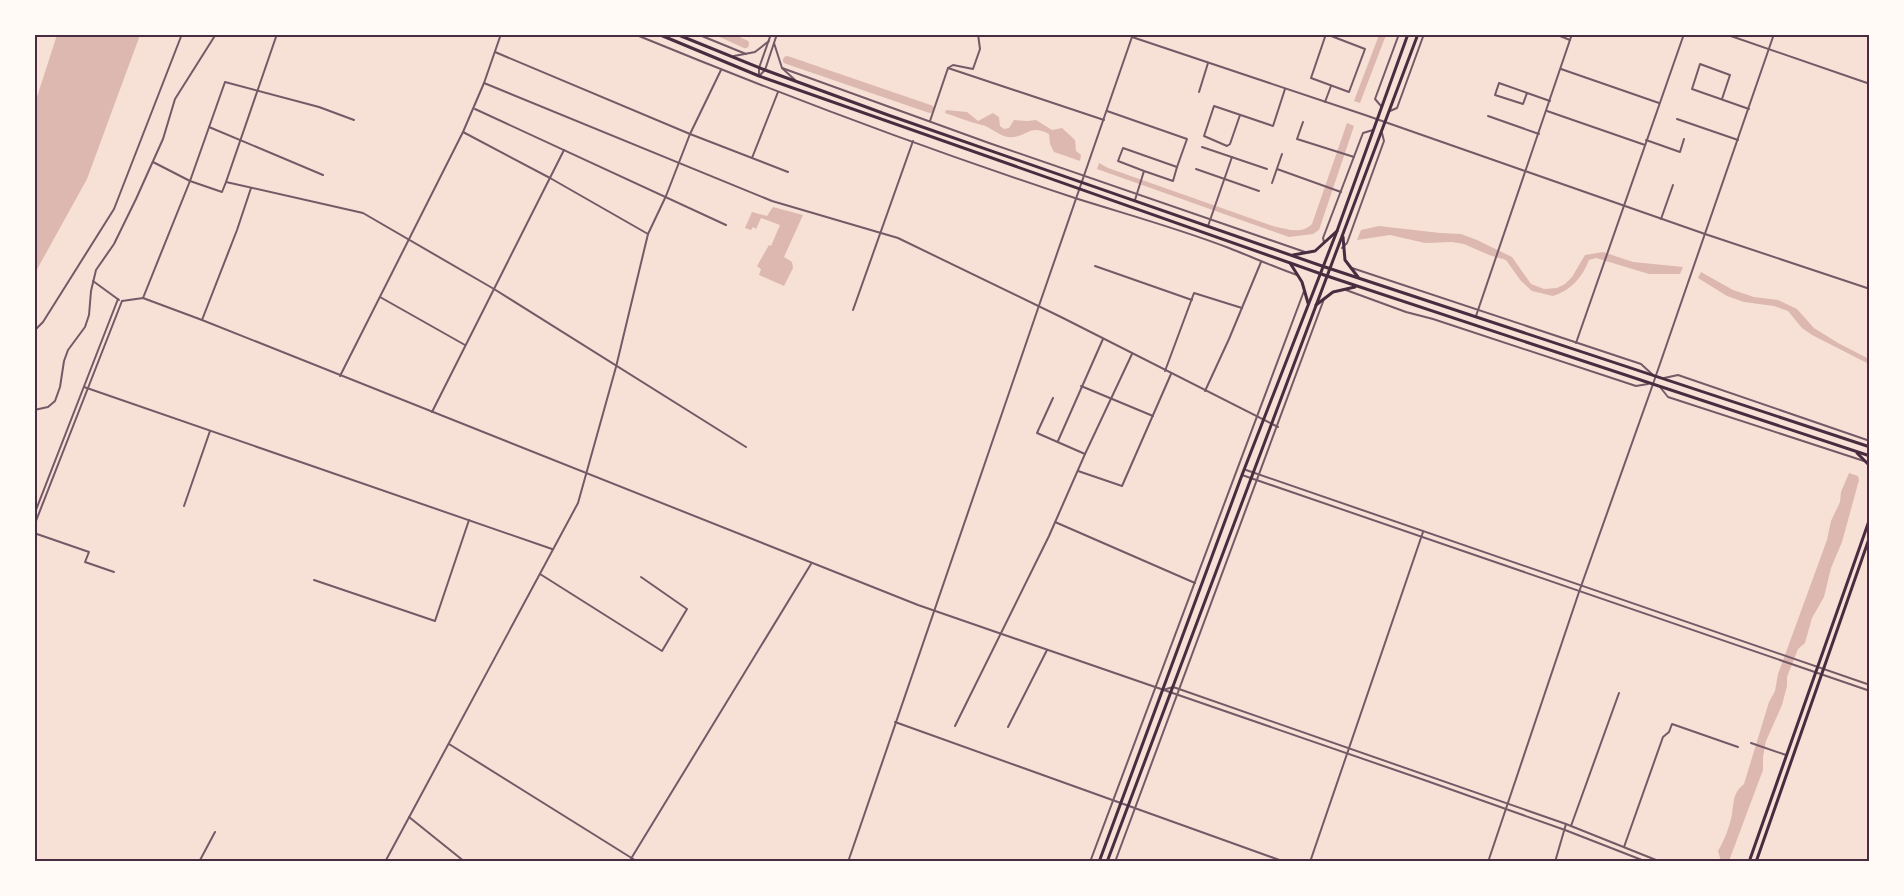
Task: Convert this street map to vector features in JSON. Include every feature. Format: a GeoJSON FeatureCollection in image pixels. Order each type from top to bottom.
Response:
{"type":"FeatureCollection","features":[{"type":"Feature","properties":{"kind":"main road"},"geometry":{"type":"LineString","coordinates":[[658,34],[759,76],[1319,274],[1869,456]]}},
{"type":"Feature","properties":{"kind":"main road"},"geometry":{"type":"LineString","coordinates":[[676,34],[729,57],[797,82],[1322,267],[1869,447]]}},
{"type":"Feature","properties":{"kind":"main road"},"geometry":{"type":"LineString","coordinates":[[1099,861],[1242,475],[1337,231],[1408,34]]}},
{"type":"Feature","properties":{"kind":"main road"},"geometry":{"type":"LineString","coordinates":[[1107,861],[1418,34]]}},
{"type":"Feature","properties":{"kind":"main road"},"geometry":{"type":"LineString","coordinates":[[1292,255],[1315,251],[1337,231]]}},
{"type":"Feature","properties":{"kind":"main road"},"geometry":{"type":"LineString","coordinates":[[1343,233],[1342,248],[1345,260],[1359,278]]}},
{"type":"Feature","properties":{"kind":"main road"},"geometry":{"type":"LineString","coordinates":[[1288,262],[1299,276],[1308,303]]}},
{"type":"Feature","properties":{"kind":"main road"},"geometry":{"type":"LineString","coordinates":[[1315,307],[1324,297],[1343,288],[1358,286]]}},
{"type":"Feature","properties":{"kind":"main road"},"geometry":{"type":"LineString","coordinates":[[1860,444],[1869,442]]}},
{"type":"Feature","properties":{"kind":"main road"},"geometry":{"type":"LineString","coordinates":[[1856,452],[1869,466]]}},
{"type":"Feature","properties":{"kind":"main road"},"geometry":{"type":"LineString","coordinates":[[1749,861],[1869,518]]}},
{"type":"Feature","properties":{"kind":"main road"},"geometry":{"type":"LineString","coordinates":[[1756,861],[1869,536]]}},
{"type":"Feature","properties":{"kind":"street"},"geometry":{"type":"LineString","coordinates":[[34,331],[44,321],[114,209],[183,34]]}},
{"type":"Feature","properties":{"kind":"street"},"geometry":{"type":"LineString","coordinates":[[34,410],[48,407],[54,401],[60,387],[64,361],[85,327],[89,315],[96,270],[114,243],[153,162],[175,99],[216,34]]}},
{"type":"Feature","properties":{"kind":"street"},"geometry":{"type":"LineString","coordinates":[[153,162],[190,181],[222,192],[277,34]]}},
{"type":"Feature","properties":{"kind":"street"},"geometry":{"type":"LineString","coordinates":[[340,376],[463,132],[484,83],[501,34]]}},
{"type":"Feature","properties":{"kind":"street"},"geometry":{"type":"LineString","coordinates":[[634,34],[756,84],[1077,199],[1164,225],[1232,249],[1299,276]]}},
{"type":"Feature","properties":{"kind":"street"},"geometry":{"type":"LineString","coordinates":[[697,34],[746,54]]}},
{"type":"Feature","properties":{"kind":"street"},"geometry":{"type":"LineString","coordinates":[[756,84],[771,34]]}},
{"type":"Feature","properties":{"kind":"street"},"geometry":{"type":"LineString","coordinates":[[759,76],[765,70],[777,34]]}},
{"type":"Feature","properties":{"kind":"street"},"geometry":{"type":"LineString","coordinates":[[930,121],[948,68],[953,65],[973,69],[980,49],[978,34]]}},
{"type":"Feature","properties":{"kind":"street"},"geometry":{"type":"LineString","coordinates":[[1326,34],[1365,49],[1349,92],[1331,86],[1311,78],[1326,34]]}},
{"type":"Feature","properties":{"kind":"street"},"geometry":{"type":"LineString","coordinates":[[1382,107],[1375,99],[1399,34]]}},
{"type":"Feature","properties":{"kind":"street"},"geometry":{"type":"LineString","coordinates":[[1390,111],[1397,108],[1424,34]]}},
{"type":"Feature","properties":{"kind":"street"},"geometry":{"type":"LineString","coordinates":[[1555,34],[1570,40]]}},
{"type":"Feature","properties":{"kind":"street"},"geometry":{"type":"LineString","coordinates":[[1476,317],[1572,34]]}},
{"type":"Feature","properties":{"kind":"street"},"geometry":{"type":"LineString","coordinates":[[1575,343],[1684,34]]}},
{"type":"Feature","properties":{"kind":"street"},"geometry":{"type":"LineString","coordinates":[[1725,34],[1869,84]]}},
{"type":"Feature","properties":{"kind":"street"},"geometry":{"type":"LineString","coordinates":[[1488,861],[1579,592],[1774,34]]}},
{"type":"Feature","properties":{"kind":"street"},"geometry":{"type":"LineString","coordinates":[[848,861],[1133,36],[1869,289]]}},
{"type":"Feature","properties":{"kind":"street"},"geometry":{"type":"LineString","coordinates":[[729,57],[746,54],[763,47],[769,40]]}},
{"type":"Feature","properties":{"kind":"street"},"geometry":{"type":"LineString","coordinates":[[774,43],[782,68],[797,82]]}},
{"type":"Feature","properties":{"kind":"street"},"geometry":{"type":"LineString","coordinates":[[495,52],[690,134],[788,172]]}},
{"type":"Feature","properties":{"kind":"street"},"geometry":{"type":"LineString","coordinates":[[1199,92],[1208,63]]}},
{"type":"Feature","properties":{"kind":"street"},"geometry":{"type":"LineString","coordinates":[[1722,99],[1730,75],[1700,64],[1692,89],[1749,109]]}},
{"type":"Feature","properties":{"kind":"street"},"geometry":{"type":"LineString","coordinates":[[782,68],[1308,253]]}},
{"type":"Feature","properties":{"kind":"street"},"geometry":{"type":"LineString","coordinates":[[948,68],[1104,120]]}},
{"type":"Feature","properties":{"kind":"street"},"geometry":{"type":"LineString","coordinates":[[1561,69],[1659,103]]}},
{"type":"Feature","properties":{"kind":"street"},"geometry":{"type":"LineString","coordinates":[[385,861],[578,503],[616,367],[648,234],[666,196],[690,134],[721,70]]}},
{"type":"Feature","properties":{"kind":"street"},"geometry":{"type":"LineString","coordinates":[[143,298],[190,181],[225,82],[319,107],[354,120]]}},
{"type":"Feature","properties":{"kind":"street"},"geometry":{"type":"LineString","coordinates":[[484,83],[772,201],[898,238],[1039,306],[1278,427]]}},
{"type":"Feature","properties":{"kind":"street"},"geometry":{"type":"LineString","coordinates":[[1527,93],[1523,104],[1495,94],[1498,84],[1527,93],[1550,101]]}},
{"type":"Feature","properties":{"kind":"street"},"geometry":{"type":"LineString","coordinates":[[1325,102],[1331,86]]}},
{"type":"Feature","properties":{"kind":"street"},"geometry":{"type":"LineString","coordinates":[[1240,115],[1230,144],[1227,146],[1204,136],[1214,106],[1273,126],[1286,89]]}},
{"type":"Feature","properties":{"kind":"street"},"geometry":{"type":"LineString","coordinates":[[752,158],[778,92]]}},
{"type":"Feature","properties":{"kind":"street"},"geometry":{"type":"LineString","coordinates":[[474,108],[726,225]]}},
{"type":"Feature","properties":{"kind":"street"},"geometry":{"type":"LineString","coordinates":[[1107,111],[1187,139],[1173,181],[1118,161],[1123,148],[1177,167]]}},
{"type":"Feature","properties":{"kind":"street"},"geometry":{"type":"LineString","coordinates":[[1546,111],[1645,145]]}},
{"type":"Feature","properties":{"kind":"street"},"geometry":{"type":"LineString","coordinates":[[1488,116],[1539,134]]}},
{"type":"Feature","properties":{"kind":"street"},"geometry":{"type":"LineString","coordinates":[[1677,119],[1738,140]]}},
{"type":"Feature","properties":{"kind":"street"},"geometry":{"type":"LineString","coordinates":[[1303,122],[1297,139],[1354,157]]}},
{"type":"Feature","properties":{"kind":"street"},"geometry":{"type":"LineString","coordinates":[[209,127],[323,175]]}},
{"type":"Feature","properties":{"kind":"street"},"geometry":{"type":"LineString","coordinates":[[1324,244],[1323,238],[1363,133],[1373,130]]}},
{"type":"Feature","properties":{"kind":"street"},"geometry":{"type":"LineString","coordinates":[[463,132],[648,234]]}},
{"type":"Feature","properties":{"kind":"street"},"geometry":{"type":"LineString","coordinates":[[1342,248],[1347,243],[1384,141],[1382,132]]}},
{"type":"Feature","properties":{"kind":"street"},"geometry":{"type":"LineString","coordinates":[[1646,140],[1680,152],[1684,139]]}},
{"type":"Feature","properties":{"kind":"street"},"geometry":{"type":"LineString","coordinates":[[853,310],[913,141]]}},
{"type":"Feature","properties":{"kind":"street"},"geometry":{"type":"LineString","coordinates":[[1202,147],[1267,170]]}},
{"type":"Feature","properties":{"kind":"street"},"geometry":{"type":"LineString","coordinates":[[432,412],[564,150]]}},
{"type":"Feature","properties":{"kind":"street"},"geometry":{"type":"LineString","coordinates":[[1272,183],[1282,154]]}},
{"type":"Feature","properties":{"kind":"street"},"geometry":{"type":"LineString","coordinates":[[1208,226],[1232,157]]}},
{"type":"Feature","properties":{"kind":"street"},"geometry":{"type":"LineString","coordinates":[[1196,169],[1259,191]]}},
{"type":"Feature","properties":{"kind":"street"},"geometry":{"type":"LineString","coordinates":[[1277,169],[1341,192]]}},
{"type":"Feature","properties":{"kind":"street"},"geometry":{"type":"LineString","coordinates":[[1134,200],[1144,171]]}},
{"type":"Feature","properties":{"kind":"street"},"geometry":{"type":"LineString","coordinates":[[226,182],[363,213],[494,289],[746,447]]}},
{"type":"Feature","properties":{"kind":"street"},"geometry":{"type":"LineString","coordinates":[[1661,219],[1673,185]]}},
{"type":"Feature","properties":{"kind":"street"},"geometry":{"type":"LineString","coordinates":[[202,320],[251,188]]}},
{"type":"Feature","properties":{"kind":"street"},"geometry":{"type":"LineString","coordinates":[[1205,391],[1261,262]]}},
{"type":"Feature","properties":{"kind":"street"},"geometry":{"type":"LineString","coordinates":[[1095,266],[1192,300]]}},
{"type":"Feature","properties":{"kind":"street"},"geometry":{"type":"LineString","coordinates":[[1350,267],[1641,364],[1655,376]]}},
{"type":"Feature","properties":{"kind":"street"},"geometry":{"type":"LineString","coordinates":[[93,281],[120,300],[143,298],[202,320],[811,564],[933,610],[1427,781],[1647,861]]}},
{"type":"Feature","properties":{"kind":"street"},"geometry":{"type":"LineString","coordinates":[[1343,288],[1406,312],[1636,386],[1652,384]]}},
{"type":"Feature","properties":{"kind":"street"},"geometry":{"type":"LineString","coordinates":[[1090,861],[1304,291]]}},
{"type":"Feature","properties":{"kind":"street"},"geometry":{"type":"LineString","coordinates":[[1165,371],[1194,293],[1242,308]]}},
{"type":"Feature","properties":{"kind":"street"},"geometry":{"type":"LineString","coordinates":[[380,297],[465,345]]}},
{"type":"Feature","properties":{"kind":"street"},"geometry":{"type":"LineString","coordinates":[[1115,861],[1278,427],[1324,297]]}},
{"type":"Feature","properties":{"kind":"street"},"geometry":{"type":"LineString","coordinates":[[34,515],[120,300]]}},
{"type":"Feature","properties":{"kind":"street"},"geometry":{"type":"LineString","coordinates":[[34,526],[120,300]]}},
{"type":"Feature","properties":{"kind":"street"},"geometry":{"type":"LineString","coordinates":[[1058,442],[1103,339]]}},
{"type":"Feature","properties":{"kind":"street"},"geometry":{"type":"LineString","coordinates":[[956,726],[999,633],[1055,522],[1132,354]]}},
{"type":"Feature","properties":{"kind":"street"},"geometry":{"type":"LineString","coordinates":[[1078,471],[1122,486],[1171,374]]}},
{"type":"Feature","properties":{"kind":"street"},"geometry":{"type":"LineString","coordinates":[[1663,378],[1678,375],[1869,442]]}},
{"type":"Feature","properties":{"kind":"street"},"geometry":{"type":"LineString","coordinates":[[1081,386],[1152,416]]}},
{"type":"Feature","properties":{"kind":"street"},"geometry":{"type":"LineString","coordinates":[[84,387],[553,549]]}},
{"type":"Feature","properties":{"kind":"street"},"geometry":{"type":"LineString","coordinates":[[1660,387],[1668,397],[1866,461]]}},
{"type":"Feature","properties":{"kind":"street"},"geometry":{"type":"LineString","coordinates":[[1053,398],[1037,433],[1085,454]]}},
{"type":"Feature","properties":{"kind":"street"},"geometry":{"type":"LineString","coordinates":[[183,506],[210,431]]}},
{"type":"Feature","properties":{"kind":"street"},"geometry":{"type":"LineString","coordinates":[[1245,469],[1869,685]]}},
{"type":"Feature","properties":{"kind":"street"},"geometry":{"type":"LineString","coordinates":[[1242,475],[1869,691]]}},
{"type":"Feature","properties":{"kind":"street"},"geometry":{"type":"LineString","coordinates":[[314,580],[435,621],[469,520]]}},
{"type":"Feature","properties":{"kind":"street"},"geometry":{"type":"LineString","coordinates":[[1055,522],[1195,583]]}},
{"type":"Feature","properties":{"kind":"street"},"geometry":{"type":"LineString","coordinates":[[1310,861],[1423,532]]}},
{"type":"Feature","properties":{"kind":"street"},"geometry":{"type":"LineString","coordinates":[[34,533],[89,552],[85,562],[114,572]]}},
{"type":"Feature","properties":{"kind":"street"},"geometry":{"type":"LineString","coordinates":[[630,860],[811,564]]}},
{"type":"Feature","properties":{"kind":"street"},"geometry":{"type":"LineString","coordinates":[[540,574],[662,651],[687,609],[641,577]]}},
{"type":"Feature","properties":{"kind":"street"},"geometry":{"type":"LineString","coordinates":[[1008,727],[1047,650]]}},
{"type":"Feature","properties":{"kind":"street"},"geometry":{"type":"LineString","coordinates":[[1163,690],[1173,687],[1252,714],[1566,824],[1661,861]]}},
{"type":"Feature","properties":{"kind":"street"},"geometry":{"type":"LineString","coordinates":[[1571,826],[1619,693]]}},
{"type":"Feature","properties":{"kind":"street"},"geometry":{"type":"LineString","coordinates":[[1250,720],[1252,714]]}},
{"type":"Feature","properties":{"kind":"street"},"geometry":{"type":"LineString","coordinates":[[895,722],[1285,861]]}},
{"type":"Feature","properties":{"kind":"street"},"geometry":{"type":"LineString","coordinates":[[1624,847],[1663,737],[1669,732],[1672,724],[1738,747]]}},
{"type":"Feature","properties":{"kind":"street"},"geometry":{"type":"LineString","coordinates":[[1751,743],[1786,755]]}},
{"type":"Feature","properties":{"kind":"street"},"geometry":{"type":"LineString","coordinates":[[449,744],[630,860],[638,861]]}},
{"type":"Feature","properties":{"kind":"street"},"geometry":{"type":"LineString","coordinates":[[1427,781],[1429,776]]}},
{"type":"Feature","properties":{"kind":"street"},"geometry":{"type":"LineString","coordinates":[[409,817],[465,861]]}},
{"type":"Feature","properties":{"kind":"street"},"geometry":{"type":"LineString","coordinates":[[1555,861],[1566,824]]}},
{"type":"Feature","properties":{"kind":"street"},"geometry":{"type":"LineString","coordinates":[[199,861],[215,831]]}},
{"type":"Feature","properties":{"kind":"shaded area"},"geometry":{"type":"Polygon","coordinates":[[[57,35],[140,35],[87,179],[35,273],[35,103],[57,35]]]}},
{"type":"Feature","properties":{"kind":"shaded area"},"geometry":{"type":"Polygon","coordinates":[[[1379,35],[1386,35],[1360,103],[1354,101],[1379,35]]]}},
{"type":"Feature","properties":{"kind":"shaded area"},"geometry":{"type":"Polygon","coordinates":[[[946,110],[967,112],[978,121],[993,113],[999,117],[1000,126],[1004,129],[1009,128],[1014,120],[1036,120],[1052,130],[1062,128],[1075,140],[1076,151],[1081,155],[1080,161],[1054,152],[1049,134],[1043,131],[1033,130],[1018,136],[1004,136],[986,126],[945,113],[946,110]]]}},
{"type":"Feature","properties":{"kind":"shaded area"},"geometry":{"type":"Polygon","coordinates":[[[1347,123],[1354,126],[1319,230],[1313,234],[1289,237],[1097,169],[1099,163],[1273,226],[1299,230],[1312,224],[1347,123]]]}},
{"type":"Feature","properties":{"kind":"shaded area"},"geometry":{"type":"Polygon","coordinates":[[[773,207],[803,215],[784,257],[792,262],[793,268],[784,286],[759,275],[761,269],[757,266],[769,245],[771,246],[780,225],[761,218],[756,229],[745,228],[752,212],[767,216],[773,207]]]}},
{"type":"Feature","properties":{"kind":"shaded area"},"geometry":{"type":"Polygon","coordinates":[[[1379,226],[1461,234],[1477,240],[1512,257],[1531,284],[1544,289],[1557,288],[1565,284],[1585,255],[1603,252],[1633,262],[1683,267],[1680,274],[1649,274],[1596,258],[1589,260],[1579,278],[1570,287],[1553,296],[1532,291],[1521,281],[1506,260],[1464,244],[1425,243],[1390,235],[1357,240],[1361,230],[1379,226]]]}},
{"type":"Feature","properties":{"kind":"shaded area"},"geometry":{"type":"Polygon","coordinates":[[[1701,272],[1733,290],[1754,297],[1778,300],[1797,309],[1814,328],[1869,359],[1869,364],[1812,335],[1802,328],[1788,311],[1727,296],[1698,278],[1701,272]]]}},
{"type":"Feature","properties":{"kind":"shaded area"},"geometry":{"type":"Polygon","coordinates":[[[1849,473],[1858,476],[1859,480],[1824,597],[1812,618],[1805,643],[1798,649],[1787,677],[1782,705],[1766,741],[1763,770],[1729,861],[1721,861],[1718,851],[1730,823],[1735,798],[1744,784],[1769,702],[1775,691],[1778,674],[1849,473]]]}},
{"type":"Feature","properties":{"kind":"waterway"},"geometry":{"type":"LineString","coordinates":[[723,34],[745,44]]}},
{"type":"Feature","properties":{"kind":"waterway"},"geometry":{"type":"LineString","coordinates":[[787,60],[930,109]]}}]}
